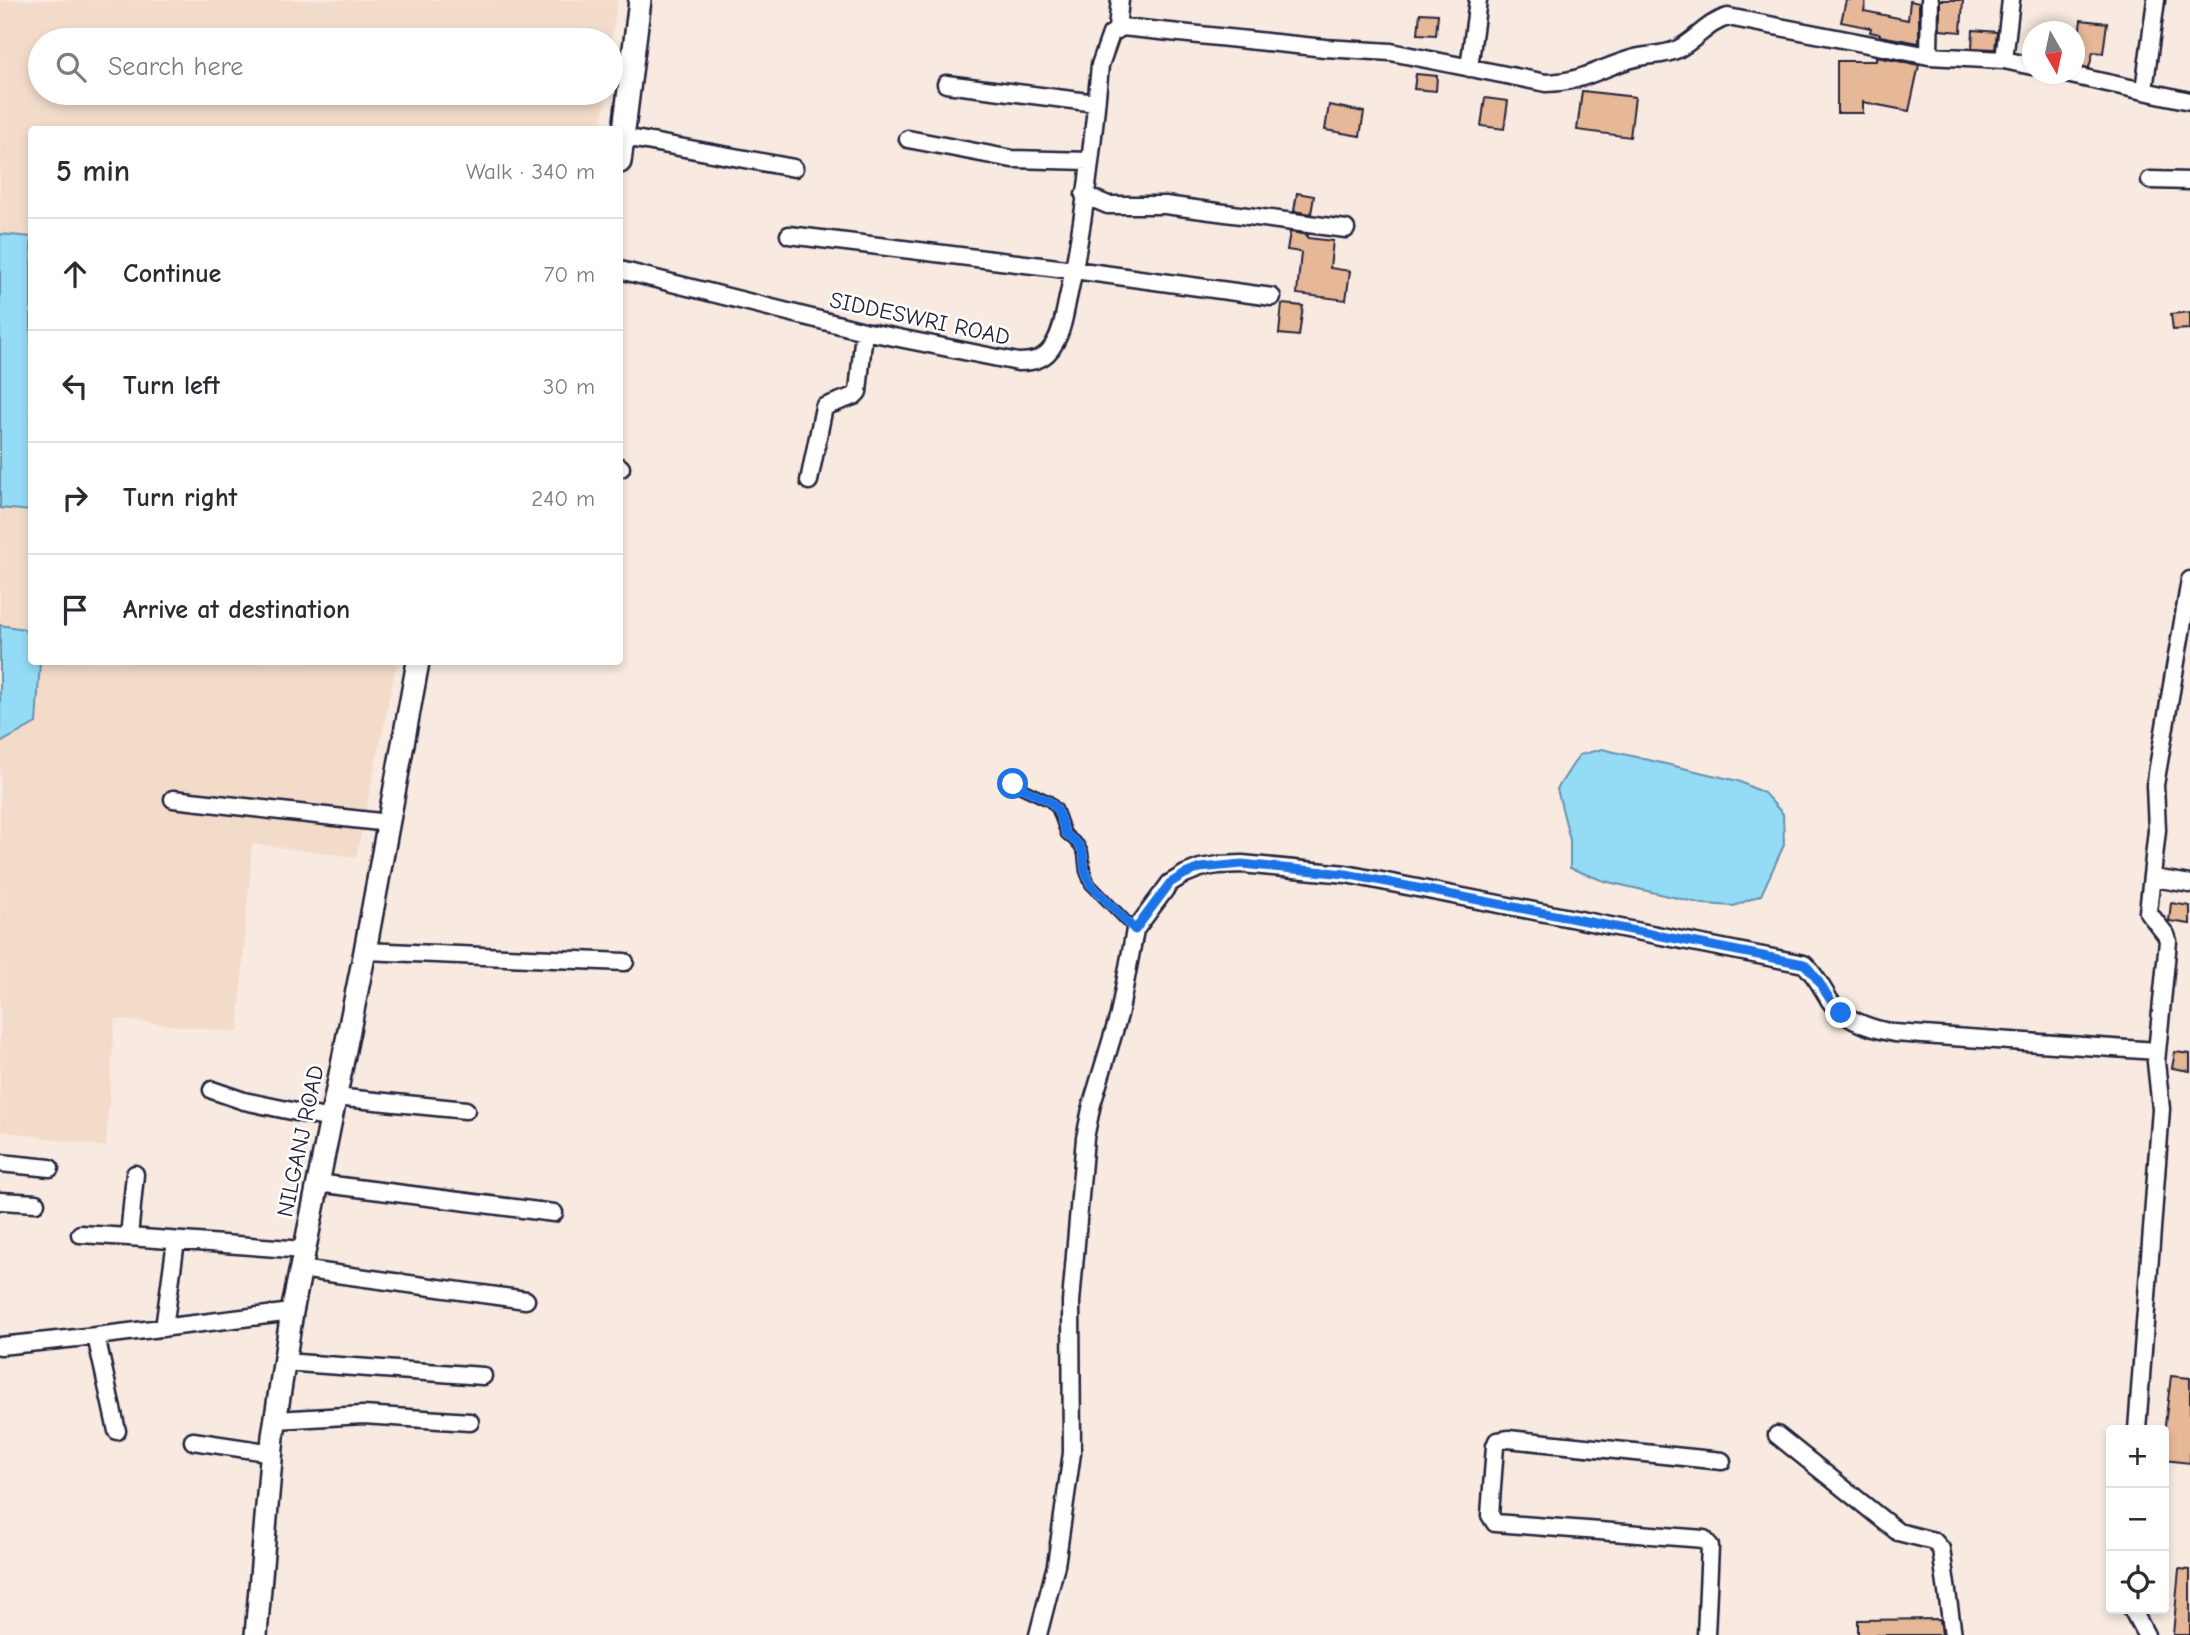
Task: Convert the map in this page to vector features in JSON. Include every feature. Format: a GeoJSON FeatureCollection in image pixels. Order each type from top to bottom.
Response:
{"type":"FeatureCollection","features":[{"type":"Feature","properties":{"kind":"street"},"geometry":{"type":"LineString","coordinates":[[623,143],[640,0]]}},
{"type":"Feature","properties":{"kind":"street","name":"SIDDESWRI ROAD"},"geometry":{"type":"LineString","coordinates":[[623,271],[863,331],[1018,362],[1031,362],[1044,357],[1060,332],[1074,270],[1100,65],[1106,43],[1117,28],[1120,0]]}},
{"type":"Feature","properties":{"kind":"street"},"geometry":{"type":"LineString","coordinates":[[1469,68],[1478,0]]}},
{"type":"Feature","properties":{"kind":"street"},"geometry":{"type":"LineString","coordinates":[[1929,56],[1930,0]]}},
{"type":"Feature","properties":{"kind":"street"},"geometry":{"type":"LineString","coordinates":[[2004,61],[2011,0]]}},
{"type":"Feature","properties":{"kind":"street"},"geometry":{"type":"LineString","coordinates":[[2144,90],[2156,0]]}},
{"type":"Feature","properties":{"kind":"street"},"geometry":{"type":"LineString","coordinates":[[1117,28],[1129,26],[1325,48],[1391,52],[1546,83],[1585,78],[1637,57],[1674,51],[1717,19],[1728,17],[1929,56],[2022,64]]}},
{"type":"Feature","properties":{"kind":"street"},"geometry":{"type":"LineString","coordinates":[[2085,78],[2190,101]]}},
{"type":"Feature","properties":{"kind":"street"},"geometry":{"type":"LineString","coordinates":[[946,85],[1096,103]]}},
{"type":"Feature","properties":{"kind":"street"},"geometry":{"type":"LineString","coordinates":[[624,137],[794,168]]}},
{"type":"Feature","properties":{"kind":"street"},"geometry":{"type":"LineString","coordinates":[[908,139],[1012,159],[1089,161]]}},
{"type":"Feature","properties":{"kind":"street"},"geometry":{"type":"LineString","coordinates":[[2150,180],[2190,181]]}},
{"type":"Feature","properties":{"kind":"street"},"geometry":{"type":"LineString","coordinates":[[1084,195],[1108,205],[1165,205],[1346,229]]}},
{"type":"Feature","properties":{"kind":"street"},"geometry":{"type":"LineString","coordinates":[[789,235],[1272,297]]}},
{"type":"Feature","properties":{"kind":"street"},"geometry":{"type":"LineString","coordinates":[[809,481],[824,407],[858,393],[863,331]]}},
{"type":"Feature","properties":{"kind":"street"},"geometry":{"type":"LineString","coordinates":[[2137,1425],[2161,1109],[2157,1051],[2168,941],[2148,912],[2154,878],[2157,826],[2155,785],[2190,580]]}},
{"type":"Feature","properties":{"kind":"street","name":"NILGANJ ROAD"},"geometry":{"type":"LineString","coordinates":[[256,1635],[283,1362],[365,951],[417,665]]}},
{"type":"Feature","properties":{"kind":"street"},"geometry":{"type":"LineString","coordinates":[[173,799],[389,824]]}},
{"type":"Feature","properties":{"kind":"street"},"geometry":{"type":"LineString","coordinates":[[1038,1635],[1059,1551],[1072,1453],[1071,1302],[1082,1158],[1092,1104],[1119,1015],[1135,930],[1170,883],[1185,874],[1200,868],[1242,864],[1346,874],[1804,964],[1814,973],[1830,1001],[1841,1013],[1883,1031],[2157,1051]]}},
{"type":"Feature","properties":{"kind":"street"},"geometry":{"type":"LineString","coordinates":[[2154,878],[2190,884]]}},
{"type":"Feature","properties":{"kind":"street"},"geometry":{"type":"LineString","coordinates":[[365,951],[625,962]]}},
{"type":"Feature","properties":{"kind":"street"},"geometry":{"type":"LineString","coordinates":[[212,1090],[244,1101],[330,1118]]}},
{"type":"Feature","properties":{"kind":"street"},"geometry":{"type":"LineString","coordinates":[[335,1097],[466,1110]]}},
{"type":"Feature","properties":{"kind":"street"},"geometry":{"type":"LineString","coordinates":[[0,1163],[50,1168]]}},
{"type":"Feature","properties":{"kind":"street"},"geometry":{"type":"LineString","coordinates":[[129,1237],[135,1174]]}},
{"type":"Feature","properties":{"kind":"street"},"geometry":{"type":"LineString","coordinates":[[317,1183],[554,1213]]}},
{"type":"Feature","properties":{"kind":"street"},"geometry":{"type":"LineString","coordinates":[[0,1201],[36,1203]]}},
{"type":"Feature","properties":{"kind":"street"},"geometry":{"type":"LineString","coordinates":[[80,1234],[176,1241],[302,1260],[526,1300]]}},
{"type":"Feature","properties":{"kind":"street"},"geometry":{"type":"LineString","coordinates":[[163,1328],[176,1241]]}},
{"type":"Feature","properties":{"kind":"street"},"geometry":{"type":"LineString","coordinates":[[0,1346],[292,1312]]}},
{"type":"Feature","properties":{"kind":"street"},"geometry":{"type":"LineString","coordinates":[[96,1336],[117,1431]]}},
{"type":"Feature","properties":{"kind":"street"},"geometry":{"type":"LineString","coordinates":[[283,1362],[483,1376]]}},
{"type":"Feature","properties":{"kind":"street"},"geometry":{"type":"LineString","coordinates":[[276,1420],[363,1415],[470,1422]]}},
{"type":"Feature","properties":{"kind":"street"},"geometry":{"type":"LineString","coordinates":[[1777,1435],[1898,1532],[1939,1544],[1953,1635]]}},
{"type":"Feature","properties":{"kind":"street"},"geometry":{"type":"LineString","coordinates":[[1706,1635],[1708,1542],[1704,1539],[1495,1523],[1490,1514],[1495,1446],[1497,1441],[1508,1439],[1721,1461]]}},
{"type":"Feature","properties":{"kind":"street"},"geometry":{"type":"LineString","coordinates":[[192,1441],[273,1453]]}},
{"type":"Feature","properties":{"kind":"street"},"geometry":{"type":"LineString","coordinates":[[2135,1614],[2146,1635]]}},
{"type":"Feature","properties":{"kind":"lane"},"geometry":{"type":"LineString","coordinates":[[1013,784],[1049,801],[1057,809],[1066,834],[1079,845],[1083,853],[1090,884],[1135,930]]}},
{"type":"Feature","properties":{"kind":"shaded area"},"geometry":{"type":"Polygon","coordinates":[[[0,0],[617,0],[613,28],[28,28],[28,105],[605,105],[602,126],[28,126],[28,665],[396,665],[356,857],[252,844],[238,1032],[115,1019],[106,1147],[0,1131],[0,0]]]}},
{"type":"Feature","properties":{"kind":"water"},"geometry":{"type":"Polygon","coordinates":[[[0,234],[28,237],[28,511],[0,508],[0,234]]]}},
{"type":"Feature","properties":{"kind":"water"},"geometry":{"type":"Polygon","coordinates":[[[0,625],[24,629],[28,636],[28,665],[40,665],[36,723],[0,743],[0,625]]]}},
{"type":"Feature","properties":{"kind":"water"},"geometry":{"type":"Polygon","coordinates":[[[1602,749],[1738,781],[1764,793],[1783,814],[1784,845],[1761,895],[1734,906],[1703,904],[1604,881],[1570,868],[1570,840],[1557,789],[1579,755],[1602,749]]]}},
{"type":"Feature","properties":{"kind":"building"},"geometry":{"type":"Polygon","coordinates":[[[1846,0],[1866,0],[1864,11],[1908,20],[1910,1],[1919,3],[1919,43],[1880,36],[1870,32],[1871,28],[1841,22],[1846,0]]]}},
{"type":"Feature","properties":{"kind":"building"},"geometry":{"type":"Polygon","coordinates":[[[1940,0],[1963,0],[1961,32],[1940,30],[1940,0]]]}},
{"type":"Feature","properties":{"kind":"building"},"geometry":{"type":"Polygon","coordinates":[[[1420,13],[1438,14],[1436,35],[1418,34],[1420,13]]]}},
{"type":"Feature","properties":{"kind":"building"},"geometry":{"type":"Polygon","coordinates":[[[2081,20],[2107,23],[2103,53],[2093,52],[2089,68],[2085,67],[2085,21],[2081,20]]]}},
{"type":"Feature","properties":{"kind":"building"},"geometry":{"type":"Polygon","coordinates":[[[1973,30],[1997,32],[1995,49],[1972,48],[1973,30]]]}},
{"type":"Feature","properties":{"kind":"building"},"geometry":{"type":"Polygon","coordinates":[[[1876,57],[1919,65],[1909,111],[1863,102],[1863,113],[1837,113],[1837,61],[1876,61],[1876,57]]]}},
{"type":"Feature","properties":{"kind":"building"},"geometry":{"type":"Polygon","coordinates":[[[1416,74],[1437,76],[1436,91],[1414,89],[1416,74]]]}},
{"type":"Feature","properties":{"kind":"building"},"geometry":{"type":"Polygon","coordinates":[[[1582,91],[1635,97],[1630,137],[1577,130],[1582,91]]]}},
{"type":"Feature","properties":{"kind":"building"},"geometry":{"type":"Polygon","coordinates":[[[1485,98],[1508,101],[1504,129],[1481,126],[1485,98]]]}},
{"type":"Feature","properties":{"kind":"building"},"geometry":{"type":"Polygon","coordinates":[[[1329,105],[1364,112],[1360,136],[1325,130],[1329,105]]]}},
{"type":"Feature","properties":{"kind":"building"},"geometry":{"type":"Polygon","coordinates":[[[1297,193],[1314,196],[1311,214],[1294,211],[1297,193]]]}},
{"type":"Feature","properties":{"kind":"building"},"geometry":{"type":"Polygon","coordinates":[[[1290,232],[1308,235],[1307,238],[1333,241],[1330,268],[1350,271],[1346,300],[1297,294],[1301,252],[1287,250],[1290,232]]]}},
{"type":"Feature","properties":{"kind":"building"},"geometry":{"type":"Polygon","coordinates":[[[1282,304],[1303,306],[1299,336],[1279,334],[1282,304]]]}},
{"type":"Feature","properties":{"kind":"building"},"geometry":{"type":"Polygon","coordinates":[[[2190,312],[2190,329],[2173,330],[2171,314],[2190,312]]]}},
{"type":"Feature","properties":{"kind":"building"},"geometry":{"type":"Polygon","coordinates":[[[2171,903],[2190,906],[2190,924],[2169,921],[2171,903]]]}},
{"type":"Feature","properties":{"kind":"building"},"geometry":{"type":"Polygon","coordinates":[[[2175,1052],[2190,1054],[2190,1071],[2172,1068],[2175,1052]]]}},
{"type":"Feature","properties":{"kind":"building"},"geometry":{"type":"Polygon","coordinates":[[[2171,1376],[2190,1378],[2190,1463],[2169,1461],[2169,1425],[2165,1425],[2171,1376]]]}},
{"type":"Feature","properties":{"kind":"building"},"geometry":{"type":"Polygon","coordinates":[[[2179,1569],[2190,1570],[2190,1635],[2173,1635],[2179,1569]]]}},
{"type":"Feature","properties":{"kind":"building"},"geometry":{"type":"Polygon","coordinates":[[[1940,1619],[1942,1635],[1858,1635],[1858,1620],[1940,1619]]]}},
{"type":"Feature","properties":{"kind":"route"},"geometry":{"type":"LineString","coordinates":[[1013,784],[1049,801],[1057,809],[1066,834],[1079,845],[1083,853],[1090,884],[1135,930],[1170,883],[1200,868],[1242,864],[1346,874],[1804,964],[1814,973],[1830,1001],[1841,1013]]}}]}
